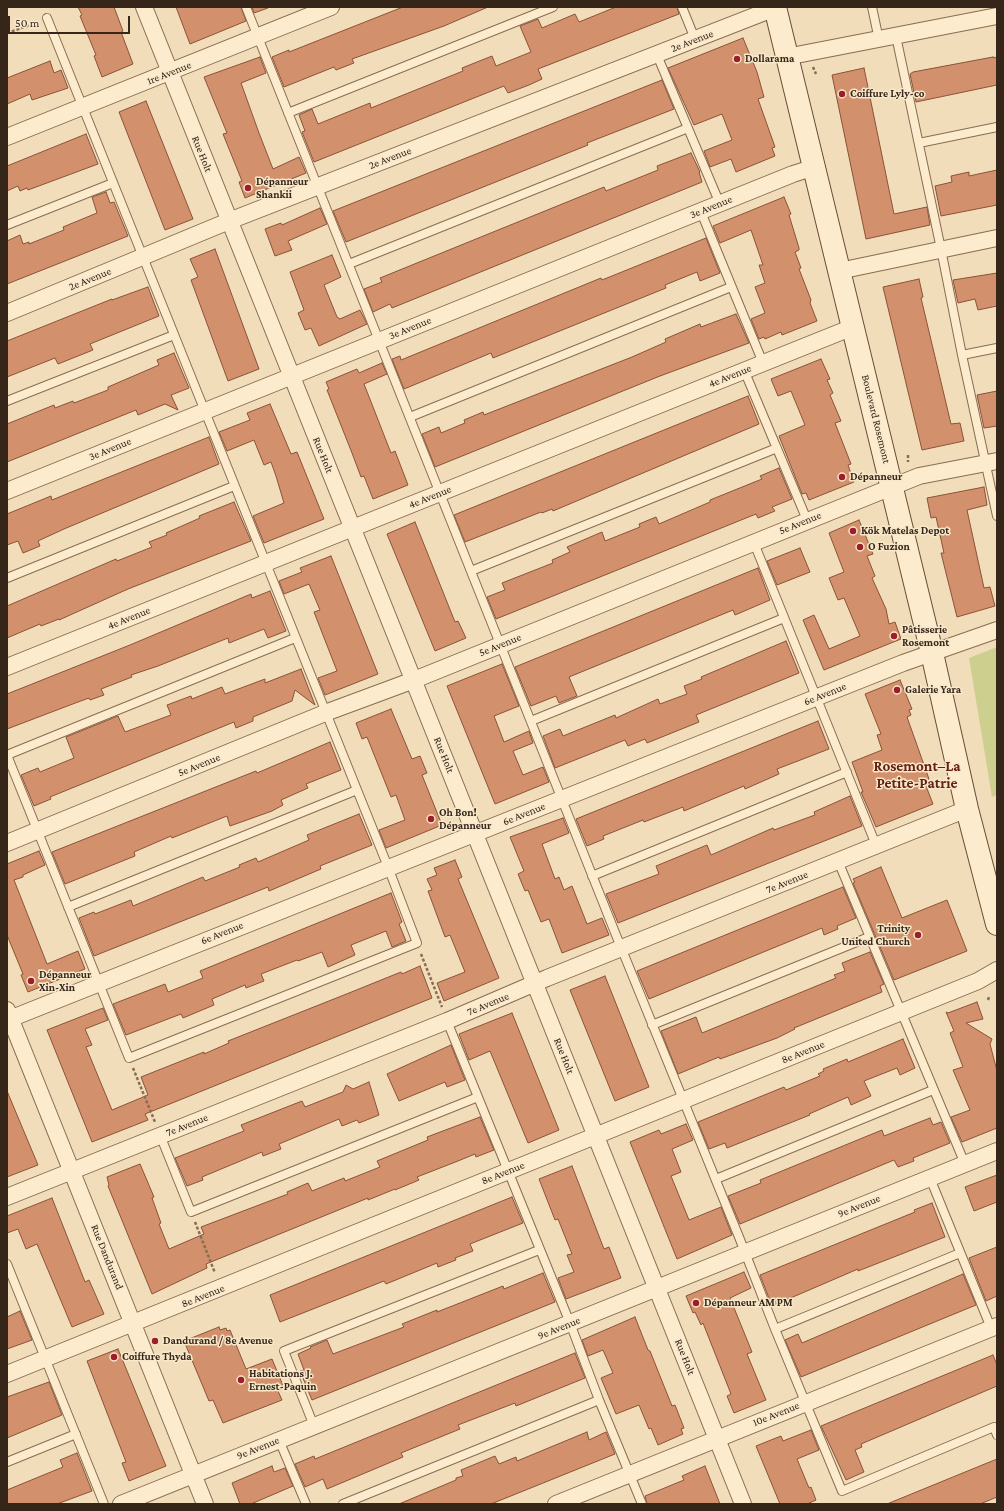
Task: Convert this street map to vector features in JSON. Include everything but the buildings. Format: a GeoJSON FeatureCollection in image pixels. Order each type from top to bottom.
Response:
{"type":"FeatureCollection","features":[{"type":"Feature","properties":{"kind":"main road","name":"Boulevard Rosemont"},"geometry":{"type":"LineString","coordinates":[[775,8],[932,653],[967,809],[997,924]]}},
{"type":"Feature","properties":{"kind":"street","name":"Rue Holt"},"geometry":{"type":"LineString","coordinates":[[144,7],[743,1504]]}},
{"type":"Feature","properties":{"kind":"street","name":"1re Avenue"},"geometry":{"type":"LineString","coordinates":[[7,137],[330,7]]}},
{"type":"Feature","properties":{"kind":"street","name":"2e Avenue"},"geometry":{"type":"LineString","coordinates":[[7,313],[143,258],[229,221],[775,8]]}},
{"type":"Feature","properties":{"kind":"street"},"geometry":{"type":"LineString","coordinates":[[786,57],[997,16]]}},
{"type":"Feature","properties":{"kind":"street","name":"3e Avenue"},"geometry":{"type":"LineString","coordinates":[[7,491],[204,410],[793,174],[815,168]]}},
{"type":"Feature","properties":{"kind":"street"},"geometry":{"type":"LineString","coordinates":[[839,270],[997,238]]}},
{"type":"Feature","properties":{"kind":"street","name":"4e Avenue"},"geometry":{"type":"LineString","coordinates":[[7,667],[853,327]]}},
{"type":"Feature","properties":{"kind":"street","name":"5e Avenue"},"geometry":{"type":"LineString","coordinates":[[7,843],[325,713],[414,680],[919,476],[991,462]]}},
{"type":"Feature","properties":{"kind":"street","name":"6e Avenue"},"geometry":{"type":"LineString","coordinates":[[8,1016],[99,982],[388,867],[476,834],[816,698],[932,653],[997,630]]}},
{"type":"Feature","properties":{"kind":"street","name":"7e Avenue"},"geometry":{"type":"LineString","coordinates":[[7,1197],[447,1021],[622,948],[967,809]]}},
{"type":"Feature","properties":{"kind":"street","name":"8e Avenue"},"geometry":{"type":"LineString","coordinates":[[7,1374],[134,1324],[900,1013],[978,981],[997,970]]}},
{"type":"Feature","properties":{"kind":"street","name":"Rue Dandurand"},"geometry":{"type":"LineString","coordinates":[[8,1016],[72,1170],[206,1504]]}},
{"type":"Feature","properties":{"kind":"street","name":"9e Avenue"},"geometry":{"type":"LineString","coordinates":[[121,1504],[997,1151]]}},
{"type":"Feature","properties":{"kind":"street","name":"10e Avenue"},"geometry":{"type":"LineString","coordinates":[[556,1504],[805,1402],[994,1327]]}},
{"type":"Feature","properties":{"kind":"lane"},"geometry":{"type":"LineString","coordinates":[[246,7],[592,876],[842,1491],[994,1427],[997,1436]]}},
{"type":"Feature","properties":{"kind":"lane"},"geometry":{"type":"LineString","coordinates":[[288,113],[553,7]]}},
{"type":"Feature","properties":{"kind":"lane"},"geometry":{"type":"LineString","coordinates":[[682,7],[695,39]]}},
{"type":"Feature","properties":{"kind":"lane"},"geometry":{"type":"LineString","coordinates":[[872,7],[879,40]]}},
{"type":"Feature","properties":{"kind":"lane"},"geometry":{"type":"LineString","coordinates":[[47,18],[388,867],[417,943],[129,1058],[7,755],[295,638]]}},
{"type":"Feature","properties":{"kind":"lane"},"geometry":{"type":"LineString","coordinates":[[896,36],[942,248],[962,355],[991,462],[997,516]]}},
{"type":"Feature","properties":{"kind":"lane"},"geometry":{"type":"LineString","coordinates":[[657,55],[720,204]]}},
{"type":"Feature","properties":{"kind":"lane"},"geometry":{"type":"LineString","coordinates":[[919,143],[997,127]]}},
{"type":"Feature","properties":{"kind":"lane"},"geometry":{"type":"LineString","coordinates":[[348,264],[688,128]]}},
{"type":"Feature","properties":{"kind":"lane"},"geometry":{"type":"LineString","coordinates":[[7,225],[113,183]]}},
{"type":"Feature","properties":{"kind":"lane"},"geometry":{"type":"LineString","coordinates":[[701,212],[763,363]]}},
{"type":"Feature","properties":{"kind":"lane"},"geometry":{"type":"LineString","coordinates":[[410,417],[731,287]]}},
{"type":"Feature","properties":{"kind":"lane"},"geometry":{"type":"LineString","coordinates":[[7,401],[174,335]]}},
{"type":"Feature","properties":{"kind":"lane"},"geometry":{"type":"LineString","coordinates":[[962,355],[997,348]]}},
{"type":"Feature","properties":{"kind":"lane"},"geometry":{"type":"LineString","coordinates":[[744,370],[807,520]]}},
{"type":"Feature","properties":{"kind":"lane"},"geometry":{"type":"LineString","coordinates":[[471,571],[777,448]]}},
{"type":"Feature","properties":{"kind":"lane"},"geometry":{"type":"LineString","coordinates":[[7,578],[234,486]]}},
{"type":"Feature","properties":{"kind":"lane"},"geometry":{"type":"LineString","coordinates":[[754,543],[876,845]]}},
{"type":"Feature","properties":{"kind":"lane"},"geometry":{"type":"LineString","coordinates":[[531,721],[784,618]]}},
{"type":"Feature","properties":{"kind":"lane"},"geometry":{"type":"LineString","coordinates":[[592,876],[847,772]]}},
{"type":"Feature","properties":{"kind":"lane"},"geometry":{"type":"LineString","coordinates":[[68,907],[356,790]]}},
{"type":"Feature","properties":{"kind":"lane"},"geometry":{"type":"LineString","coordinates":[[838,861],[964,1164]]}},
{"type":"Feature","properties":{"kind":"lane"},"geometry":{"type":"LineString","coordinates":[[652,1025],[869,937]]}},
{"type":"Feature","properties":{"kind":"lane"},"geometry":{"type":"LineString","coordinates":[[447,1021],[642,1504]]}},
{"type":"Feature","properties":{"kind":"lane"},"geometry":{"type":"LineString","coordinates":[[716,1179],[933,1090]]}},
{"type":"Feature","properties":{"kind":"lane"},"geometry":{"type":"LineString","coordinates":[[160,1135],[191,1212],[478,1097]]}},
{"type":"Feature","properties":{"kind":"lane"},"geometry":{"type":"LineString","coordinates":[[930,1178],[960,1254],[994,1327]]}},
{"type":"Feature","properties":{"kind":"lane"},"geometry":{"type":"LineString","coordinates":[[314,1426],[284,1351],[539,1250]]}},
{"type":"Feature","properties":{"kind":"lane"},"geometry":{"type":"LineString","coordinates":[[775,1329],[960,1254]]}},
{"type":"Feature","properties":{"kind":"lane"},"geometry":{"type":"LineString","coordinates":[[7,1264],[10,1282],[45,1359],[104,1504]]}},
{"type":"Feature","properties":{"kind":"lane"},"geometry":{"type":"LineString","coordinates":[[343,1504],[599,1400]]}},
{"type":"Feature","properties":{"kind":"lane"},"geometry":{"type":"LineString","coordinates":[[7,1462],[76,1434]]}},
{"type":"Feature","properties":{"kind":"lane"},"geometry":{"type":"LineString","coordinates":[[279,1440],[306,1504]]}},
{"type":"Feature","properties":{"kind":"path"},"geometry":{"type":"LineString","coordinates":[[7,33],[47,18]]}},
{"type":"Feature","properties":{"kind":"path"},"geometry":{"type":"LineString","coordinates":[[812,66],[816,74]]}},
{"type":"Feature","properties":{"kind":"path"},"geometry":{"type":"LineString","coordinates":[[908,455],[908,462]]}},
{"type":"Feature","properties":{"kind":"path"},"geometry":{"type":"LineString","coordinates":[[417,943],[447,1021]]}},
{"type":"Feature","properties":{"kind":"path"},"geometry":{"type":"LineString","coordinates":[[129,1058],[160,1135]]}},
{"type":"Feature","properties":{"kind":"path"},"geometry":{"type":"LineString","coordinates":[[191,1212],[221,1288]]}},
{"type":"Feature","properties":{"kind":"green space"},"geometry":{"type":"Polygon","coordinates":[[[997,647],[997,795],[992,797],[969,658],[997,647]]]}},
{"type":"Feature","properties":{"kind":"place","name":"Dollarama"},"geometry":{"type":"Point","coordinates":[737,59]}},
{"type":"Feature","properties":{"kind":"place","name":"Coiffure Lyly-co"},"geometry":{"type":"Point","coordinates":[842,94]}},
{"type":"Feature","properties":{"kind":"place","name":"Dépanneur Shankii"},"geometry":{"type":"Point","coordinates":[248,188]}},
{"type":"Feature","properties":{"kind":"place","name":"Dépanneur"},"geometry":{"type":"Point","coordinates":[842,477]}},
{"type":"Feature","properties":{"kind":"place","name":"Kök Matelas Depot"},"geometry":{"type":"Point","coordinates":[853,531]}},
{"type":"Feature","properties":{"kind":"place","name":"O Fuzion"},"geometry":{"type":"Point","coordinates":[860,547]}},
{"type":"Feature","properties":{"kind":"place","name":"Pâtisserie Rosemont"},"geometry":{"type":"Point","coordinates":[894,636]}},
{"type":"Feature","properties":{"kind":"place","name":"Galerie Yara"},"geometry":{"type":"Point","coordinates":[897,690]}},
{"type":"Feature","properties":{"kind":"place","name":"Oh Bon! Dépanneur"},"geometry":{"type":"Point","coordinates":[431,819]}},
{"type":"Feature","properties":{"kind":"place","name":"Trinity United Church"},"geometry":{"type":"Point","coordinates":[918,935]}},
{"type":"Feature","properties":{"kind":"place","name":"Dépanneur Xin-Xin"},"geometry":{"type":"Point","coordinates":[31,981]}},
{"type":"Feature","properties":{"kind":"place","name":"Dépanneur AM PM"},"geometry":{"type":"Point","coordinates":[696,1303]}},
{"type":"Feature","properties":{"kind":"place","name":"Dandurand / 8e Avenue"},"geometry":{"type":"Point","coordinates":[155,1341]}},
{"type":"Feature","properties":{"kind":"place","name":"Coiffure Thyda"},"geometry":{"type":"Point","coordinates":[114,1357]}},
{"type":"Feature","properties":{"kind":"place","name":"Habitations J. Ernest-Paquin"},"geometry":{"type":"Point","coordinates":[241,1380]}},
{"type":"Feature","properties":{"kind":"district","name":"Rosemont–La Petite-Patrie"},"geometry":{"type":"Point","coordinates":[917,774]}}]}
